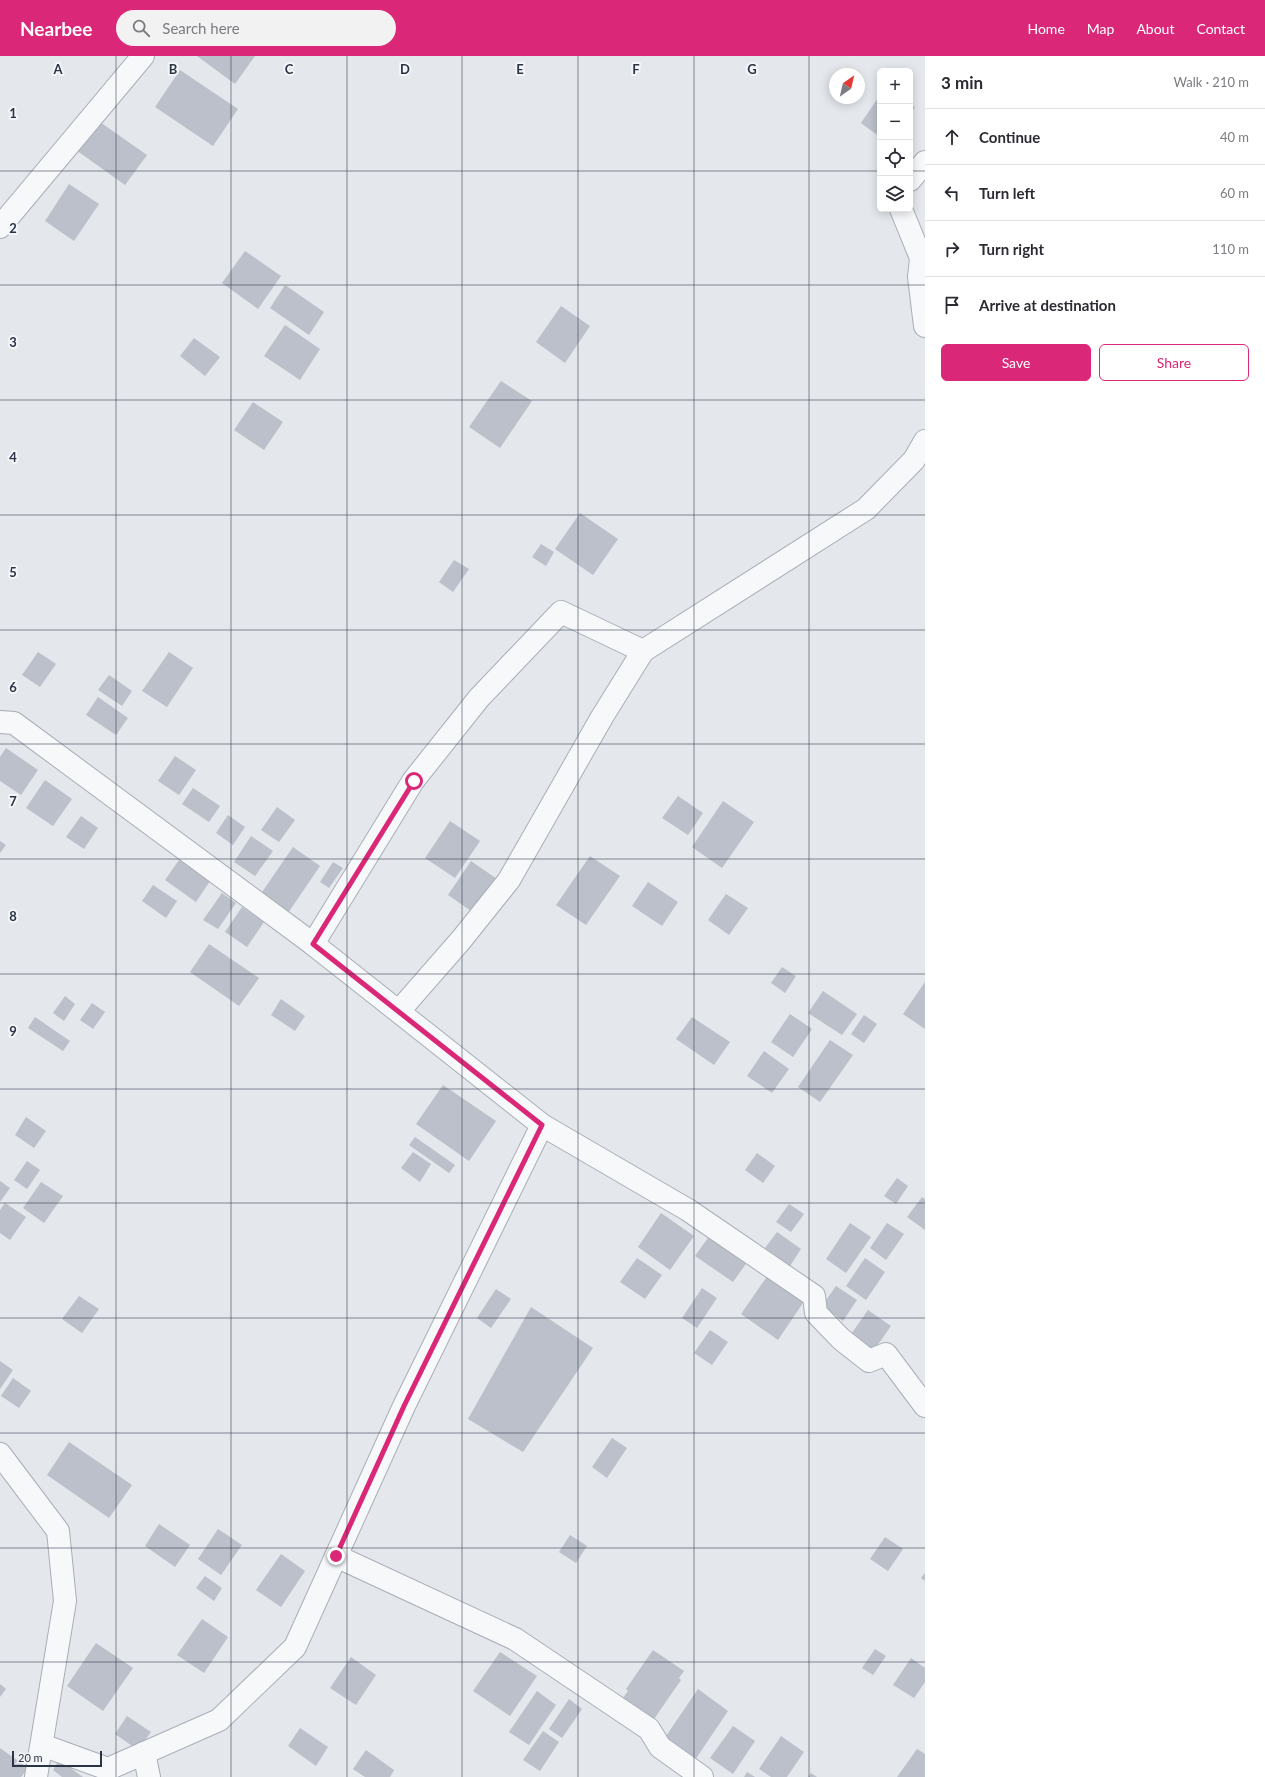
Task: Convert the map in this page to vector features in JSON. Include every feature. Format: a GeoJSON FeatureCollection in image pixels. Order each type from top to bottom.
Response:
{"type":"FeatureCollection","features":[{"type":"Feature","properties":{"kind":"street"},"geometry":{"type":"LineString","coordinates":[[0,227],[142,56]]}},
{"type":"Feature","properties":{"kind":"street"},"geometry":{"type":"LineString","coordinates":[[913,176],[925,162]]}},
{"type":"Feature","properties":{"kind":"street"},"geometry":{"type":"LineString","coordinates":[[902,212],[921,258],[919,277],[925,326]]}},
{"type":"Feature","properties":{"kind":"street"},"geometry":{"type":"LineString","coordinates":[[398,1011],[461,940],[508,880],[602,717],[643,651],[866,509],[914,460],[925,441]]}},
{"type":"Feature","properties":{"kind":"street"},"geometry":{"type":"LineString","coordinates":[[313,944],[414,781],[479,698],[561,612],[643,651]]}},
{"type":"Feature","properties":{"kind":"street"},"geometry":{"type":"LineString","coordinates":[[0,722],[14,722],[313,944],[542,1125],[688,1210],[814,1296],[816,1313],[841,1339],[869,1361],[886,1354],[925,1406]]}},
{"type":"Feature","properties":{"kind":"street"},"geometry":{"type":"LineString","coordinates":[[42,1745],[108,1769],[219,1720],[295,1647],[404,1406],[542,1125]]}},
{"type":"Feature","properties":{"kind":"street"},"geometry":{"type":"LineString","coordinates":[[0,1454],[58,1532],[65,1600],[36,1777]]}},
{"type":"Feature","properties":{"kind":"street"},"geometry":{"type":"LineString","coordinates":[[336,1556],[515,1639],[649,1729],[660,1747],[702,1777]]}},
{"type":"Feature","properties":{"kind":"street"},"geometry":{"type":"LineString","coordinates":[[144,1753],[149,1777]]}},
{"type":"Feature","properties":{"kind":"building"},"geometry":{"type":"Polygon","coordinates":[[[197,56],[255,56],[235,84],[197,56]]]}},
{"type":"Feature","properties":{"kind":"building"},"geometry":{"type":"Polygon","coordinates":[[[180,70],[238,109],[213,146],[155,107],[180,70]]]}},
{"type":"Feature","properties":{"kind":"building"},"geometry":{"type":"Polygon","coordinates":[[[877,99],[877,135],[861,123],[877,99]]]}},
{"type":"Feature","properties":{"kind":"building"},"geometry":{"type":"Polygon","coordinates":[[[97,120],[147,155],[125,185],[76,150],[97,120]]]}},
{"type":"Feature","properties":{"kind":"building"},"geometry":{"type":"Polygon","coordinates":[[[69,184],[99,204],[74,241],[45,221],[69,184]]]}},
{"type":"Feature","properties":{"kind":"building"},"geometry":{"type":"Polygon","coordinates":[[[245,251],[281,276],[258,309],[222,283],[245,251]]]}},
{"type":"Feature","properties":{"kind":"building"},"geometry":{"type":"Polygon","coordinates":[[[285,285],[324,312],[309,335],[270,308],[285,285]]]}},
{"type":"Feature","properties":{"kind":"building"},"geometry":{"type":"Polygon","coordinates":[[[561,306],[590,326],[565,363],[536,342],[561,306]]]}},
{"type":"Feature","properties":{"kind":"building"},"geometry":{"type":"Polygon","coordinates":[[[285,325],[320,349],[300,380],[264,356],[285,325]]]}},
{"type":"Feature","properties":{"kind":"building"},"geometry":{"type":"Polygon","coordinates":[[[194,338],[220,357],[205,376],[180,356],[194,338]]]}},
{"type":"Feature","properties":{"kind":"building"},"geometry":{"type":"Polygon","coordinates":[[[501,381],[532,401],[500,448],[469,427],[501,381]]]}},
{"type":"Feature","properties":{"kind":"building"},"geometry":{"type":"Polygon","coordinates":[[[253,402],[283,422],[264,450],[234,430],[253,402]]]}},
{"type":"Feature","properties":{"kind":"building"},"geometry":{"type":"Polygon","coordinates":[[[580,513],[618,539],[593,575],[555,549],[580,513]]]}},
{"type":"Feature","properties":{"kind":"building"},"geometry":{"type":"Polygon","coordinates":[[[541,544],[554,552],[546,566],[532,557],[541,544]]]}},
{"type":"Feature","properties":{"kind":"building"},"geometry":{"type":"Polygon","coordinates":[[[454,560],[469,569],[453,592],[439,582],[454,560]]]}},
{"type":"Feature","properties":{"kind":"building"},"geometry":{"type":"Polygon","coordinates":[[[38,652],[56,664],[40,687],[22,675],[38,652]]]}},
{"type":"Feature","properties":{"kind":"building"},"geometry":{"type":"Polygon","coordinates":[[[169,652],[193,668],[167,707],[142,691],[169,652]]]}},
{"type":"Feature","properties":{"kind":"building"},"geometry":{"type":"Polygon","coordinates":[[[109,675],[132,691],[122,706],[98,690],[109,675]]]}},
{"type":"Feature","properties":{"kind":"building"},"geometry":{"type":"Polygon","coordinates":[[[98,697],[128,718],[116,735],[86,715],[98,697]]]}},
{"type":"Feature","properties":{"kind":"building"},"geometry":{"type":"Polygon","coordinates":[[[6,748],[38,770],[21,795],[0,781],[0,757],[6,748]]]}},
{"type":"Feature","properties":{"kind":"building"},"geometry":{"type":"Polygon","coordinates":[[[175,756],[196,770],[179,795],[158,781],[175,756]]]}},
{"type":"Feature","properties":{"kind":"building"},"geometry":{"type":"Polygon","coordinates":[[[45,780],[72,799],[53,826],[26,808],[45,780]]]}},
{"type":"Feature","properties":{"kind":"building"},"geometry":{"type":"Polygon","coordinates":[[[193,788],[220,806],[209,822],[182,804],[193,788]]]}},
{"type":"Feature","properties":{"kind":"building"},"geometry":{"type":"Polygon","coordinates":[[[678,796],[703,813],[688,835],[662,818],[678,796]]]}},
{"type":"Feature","properties":{"kind":"building"},"geometry":{"type":"Polygon","coordinates":[[[723,801],[754,822],[722,868],[692,847],[723,801]]]}},
{"type":"Feature","properties":{"kind":"building"},"geometry":{"type":"Polygon","coordinates":[[[277,807],[295,820],[279,842],[261,830],[277,807]]]}},
{"type":"Feature","properties":{"kind":"building"},"geometry":{"type":"Polygon","coordinates":[[[228,815],[245,827],[233,845],[216,833],[228,815]]]}},
{"type":"Feature","properties":{"kind":"building"},"geometry":{"type":"Polygon","coordinates":[[[81,816],[98,828],[84,849],[66,837],[81,816]]]}},
{"type":"Feature","properties":{"kind":"building"},"geometry":{"type":"Polygon","coordinates":[[[450,821],[480,841],[455,878],[425,858],[450,821]]]}},
{"type":"Feature","properties":{"kind":"building"},"geometry":{"type":"Polygon","coordinates":[[[251,836],[273,851],[255,876],[234,862],[251,836]]]}},
{"type":"Feature","properties":{"kind":"building"},"geometry":{"type":"Polygon","coordinates":[[[0,841],[6,845],[0,853],[0,841]]]}},
{"type":"Feature","properties":{"kind":"building"},"geometry":{"type":"Polygon","coordinates":[[[293,847],[320,866],[288,913],[260,895],[293,847]]]}},
{"type":"Feature","properties":{"kind":"building"},"geometry":{"type":"Polygon","coordinates":[[[590,856],[620,876],[586,925],[556,905],[590,856]]]}},
{"type":"Feature","properties":{"kind":"building"},"geometry":{"type":"Polygon","coordinates":[[[179,860],[210,881],[196,902],[165,880],[179,860]]]}},
{"type":"Feature","properties":{"kind":"building"},"geometry":{"type":"Polygon","coordinates":[[[471,861],[497,879],[474,913],[448,895],[471,861]]]}},
{"type":"Feature","properties":{"kind":"building"},"geometry":{"type":"Polygon","coordinates":[[[333,862],[343,868],[329,888],[320,882],[333,862]]]}},
{"type":"Feature","properties":{"kind":"building"},"geometry":{"type":"Polygon","coordinates":[[[648,882],[678,902],[662,926],[632,906],[648,882]]]}},
{"type":"Feature","properties":{"kind":"building"},"geometry":{"type":"Polygon","coordinates":[[[153,885],[177,901],[166,918],[142,901],[153,885]]]}},
{"type":"Feature","properties":{"kind":"building"},"geometry":{"type":"Polygon","coordinates":[[[222,893],[236,903],[218,929],[203,920],[222,893]]]}},
{"type":"Feature","properties":{"kind":"building"},"geometry":{"type":"Polygon","coordinates":[[[726,894],[748,908],[729,935],[708,920],[726,894]]]}},
{"type":"Feature","properties":{"kind":"building"},"geometry":{"type":"Polygon","coordinates":[[[242,907],[264,922],[247,947],[225,932],[242,907]]]}},
{"type":"Feature","properties":{"kind":"building"},"geometry":{"type":"Polygon","coordinates":[[[209,944],[259,978],[239,1006],[190,972],[209,944]]]}},
{"type":"Feature","properties":{"kind":"building"},"geometry":{"type":"Polygon","coordinates":[[[782,967],[796,976],[785,993],[771,983],[782,967]]]}},
{"type":"Feature","properties":{"kind":"building"},"geometry":{"type":"Polygon","coordinates":[[[925,982],[925,1029],[903,1014],[925,982]]]}},
{"type":"Feature","properties":{"kind":"building"},"geometry":{"type":"Polygon","coordinates":[[[823,991],[857,1014],[842,1035],[808,1013],[823,991]]]}},
{"type":"Feature","properties":{"kind":"building"},"geometry":{"type":"Polygon","coordinates":[[[65,996],[75,1004],[64,1021],[53,1013],[65,996]]]}},
{"type":"Feature","properties":{"kind":"building"},"geometry":{"type":"Polygon","coordinates":[[[281,999],[305,1016],[295,1031],[271,1015],[281,999]]]}},
{"type":"Feature","properties":{"kind":"building"},"geometry":{"type":"Polygon","coordinates":[[[92,1003],[105,1012],[93,1029],[80,1020],[92,1003]]]}},
{"type":"Feature","properties":{"kind":"building"},"geometry":{"type":"Polygon","coordinates":[[[790,1014],[812,1029],[793,1057],[771,1042],[790,1014]]]}},
{"type":"Feature","properties":{"kind":"building"},"geometry":{"type":"Polygon","coordinates":[[[864,1015],[877,1024],[864,1043],[851,1034],[864,1015]]]}},
{"type":"Feature","properties":{"kind":"building"},"geometry":{"type":"Polygon","coordinates":[[[35,1017],[70,1041],[63,1051],[28,1028],[35,1017]]]}},
{"type":"Feature","properties":{"kind":"building"},"geometry":{"type":"Polygon","coordinates":[[[692,1017],[730,1042],[714,1065],[676,1039],[692,1017]]]}},
{"type":"Feature","properties":{"kind":"building"},"geometry":{"type":"Polygon","coordinates":[[[830,1040],[853,1055],[820,1102],[798,1087],[830,1040]]]}},
{"type":"Feature","properties":{"kind":"building"},"geometry":{"type":"Polygon","coordinates":[[[764,1051],[789,1069],[772,1093],[747,1076],[764,1051]]]}},
{"type":"Feature","properties":{"kind":"building"},"geometry":{"type":"Polygon","coordinates":[[[443,1085],[496,1121],[469,1161],[416,1124],[443,1085]]]}},
{"type":"Feature","properties":{"kind":"building"},"geometry":{"type":"Polygon","coordinates":[[[26,1117],[46,1131],[34,1148],[15,1135],[26,1117]]]}},
{"type":"Feature","properties":{"kind":"building"},"geometry":{"type":"Polygon","coordinates":[[[415,1137],[455,1165],[449,1173],[409,1145],[415,1137]]]}},
{"type":"Feature","properties":{"kind":"building"},"geometry":{"type":"Polygon","coordinates":[[[413,1152],[431,1164],[420,1182],[401,1168],[413,1152]]]}},
{"type":"Feature","properties":{"kind":"building"},"geometry":{"type":"Polygon","coordinates":[[[757,1153],[775,1166],[763,1183],[745,1170],[757,1153]]]}},
{"type":"Feature","properties":{"kind":"building"},"geometry":{"type":"Polygon","coordinates":[[[27,1161],[40,1170],[27,1189],[14,1180],[27,1161]]]}},
{"type":"Feature","properties":{"kind":"building"},"geometry":{"type":"Polygon","coordinates":[[[897,1178],[908,1186],[896,1204],[884,1196],[897,1178]]]}},
{"type":"Feature","properties":{"kind":"building"},"geometry":{"type":"Polygon","coordinates":[[[0,1181],[10,1188],[0,1202],[0,1181]]]}},
{"type":"Feature","properties":{"kind":"building"},"geometry":{"type":"Polygon","coordinates":[[[41,1182],[63,1196],[44,1223],[23,1208],[41,1182]]]}},
{"type":"Feature","properties":{"kind":"building"},"geometry":{"type":"Polygon","coordinates":[[[922,1197],[925,1199],[925,1230],[907,1217],[922,1197]]]}},
{"type":"Feature","properties":{"kind":"building"},"geometry":{"type":"Polygon","coordinates":[[[5,1203],[26,1217],[10,1240],[0,1233],[0,1210],[5,1203]]]}},
{"type":"Feature","properties":{"kind":"building"},"geometry":{"type":"Polygon","coordinates":[[[789,1204],[804,1214],[791,1232],[776,1222],[789,1204]]]}},
{"type":"Feature","properties":{"kind":"building"},"geometry":{"type":"Polygon","coordinates":[[[661,1213],[694,1236],[670,1270],[638,1247],[661,1213]]]}},
{"type":"Feature","properties":{"kind":"building"},"geometry":{"type":"Polygon","coordinates":[[[850,1223],[871,1237],[846,1273],[826,1259],[850,1223]]]}},
{"type":"Feature","properties":{"kind":"building"},"geometry":{"type":"Polygon","coordinates":[[[887,1223],[904,1234],[886,1260],[870,1248],[887,1223]]]}},
{"type":"Feature","properties":{"kind":"building"},"geometry":{"type":"Polygon","coordinates":[[[777,1232],[801,1249],[790,1266],[765,1248],[777,1232]]]}},
{"type":"Feature","properties":{"kind":"building"},"geometry":{"type":"Polygon","coordinates":[[[710,1235],[748,1261],[733,1282],[695,1256],[710,1235]]]}},
{"type":"Feature","properties":{"kind":"building"},"geometry":{"type":"Polygon","coordinates":[[[637,1258],[662,1275],[645,1299],[620,1282],[637,1258]]]}},
{"type":"Feature","properties":{"kind":"building"},"geometry":{"type":"Polygon","coordinates":[[[865,1258],[885,1272],[866,1300],[846,1286],[865,1258]]]}},
{"type":"Feature","properties":{"kind":"building"},"geometry":{"type":"Polygon","coordinates":[[[768,1275],[805,1300],[778,1340],[741,1314],[768,1275]]]}},
{"type":"Feature","properties":{"kind":"building"},"geometry":{"type":"Polygon","coordinates":[[[836,1286],[857,1300],[843,1321],[822,1306],[836,1286]]]}},
{"type":"Feature","properties":{"kind":"building"},"geometry":{"type":"Polygon","coordinates":[[[702,1288],[717,1298],[697,1328],[682,1318],[702,1288]]]}},
{"type":"Feature","properties":{"kind":"building"},"geometry":{"type":"Polygon","coordinates":[[[496,1289],[511,1299],[491,1328],[477,1318],[496,1289]]]}},
{"type":"Feature","properties":{"kind":"building"},"geometry":{"type":"Polygon","coordinates":[[[79,1296],[99,1309],[82,1333],[62,1319],[79,1296]]]}},
{"type":"Feature","properties":{"kind":"building"},"geometry":{"type":"Polygon","coordinates":[[[531,1307],[593,1348],[523,1452],[468,1419],[531,1307]]]}},
{"type":"Feature","properties":{"kind":"building"},"geometry":{"type":"Polygon","coordinates":[[[868,1310],[891,1326],[870,1356],[847,1340],[868,1310]]]}},
{"type":"Feature","properties":{"kind":"building"},"geometry":{"type":"Polygon","coordinates":[[[710,1330],[728,1342],[712,1365],[694,1353],[710,1330]]]}},
{"type":"Feature","properties":{"kind":"building"},"geometry":{"type":"Polygon","coordinates":[[[0,1361],[13,1370],[0,1389],[0,1361]]]}},
{"type":"Feature","properties":{"kind":"building"},"geometry":{"type":"Polygon","coordinates":[[[13,1378],[31,1391],[19,1408],[1,1396],[13,1378]]]}},
{"type":"Feature","properties":{"kind":"building"},"geometry":{"type":"Polygon","coordinates":[[[612,1438],[627,1448],[607,1478],[592,1467],[612,1438]]]}},
{"type":"Feature","properties":{"kind":"building"},"geometry":{"type":"Polygon","coordinates":[[[69,1442],[132,1485],[109,1518],[47,1475],[69,1442]]]}},
{"type":"Feature","properties":{"kind":"building"},"geometry":{"type":"Polygon","coordinates":[[[159,1524],[190,1545],[175,1567],[145,1546],[159,1524]]]}},
{"type":"Feature","properties":{"kind":"building"},"geometry":{"type":"Polygon","coordinates":[[[218,1529],[242,1545],[221,1575],[198,1559],[218,1529]]]}},
{"type":"Feature","properties":{"kind":"building"},"geometry":{"type":"Polygon","coordinates":[[[570,1535],[587,1546],[576,1563],[559,1552],[570,1535]]]}},
{"type":"Feature","properties":{"kind":"building"},"geometry":{"type":"Polygon","coordinates":[[[885,1537],[903,1549],[888,1571],[870,1559],[885,1537]]]}},
{"type":"Feature","properties":{"kind":"building"},"geometry":{"type":"Polygon","coordinates":[[[281,1554],[305,1571],[281,1607],[256,1590],[281,1554]]]}},
{"type":"Feature","properties":{"kind":"building"},"geometry":{"type":"Polygon","coordinates":[[[925,1573],[925,1581],[921,1578],[925,1573]]]}},
{"type":"Feature","properties":{"kind":"building"},"geometry":{"type":"Polygon","coordinates":[[[205,1576],[222,1588],[214,1601],[196,1588],[205,1576]]]}},
{"type":"Feature","properties":{"kind":"building"},"geometry":{"type":"Polygon","coordinates":[[[202,1619],[228,1637],[204,1673],[177,1655],[202,1619]]]}},
{"type":"Feature","properties":{"kind":"building"},"geometry":{"type":"Polygon","coordinates":[[[96,1643],[133,1668],[103,1711],[67,1686],[96,1643]]]}},
{"type":"Feature","properties":{"kind":"building"},"geometry":{"type":"Polygon","coordinates":[[[875,1649],[886,1656],[873,1675],[862,1668],[875,1649]]]}},
{"type":"Feature","properties":{"kind":"building"},"geometry":{"type":"Polygon","coordinates":[[[653,1650],[684,1671],[679,1678],[681,1680],[654,1719],[623,1698],[628,1691],[626,1689],[653,1650]]]}},
{"type":"Feature","properties":{"kind":"building"},"geometry":{"type":"Polygon","coordinates":[[[500,1652],[537,1676],[510,1716],[473,1691],[500,1652]]]}},
{"type":"Feature","properties":{"kind":"building"},"geometry":{"type":"Polygon","coordinates":[[[351,1657],[376,1675],[356,1705],[330,1688],[351,1657]]]}},
{"type":"Feature","properties":{"kind":"building"},"geometry":{"type":"Polygon","coordinates":[[[911,1658],[925,1668],[925,1682],[914,1698],[893,1685],[911,1658]]]}},
{"type":"Feature","properties":{"kind":"building"},"geometry":{"type":"Polygon","coordinates":[[[0,1684],[6,1689],[0,1697],[0,1684]]]}},
{"type":"Feature","properties":{"kind":"building"},"geometry":{"type":"Polygon","coordinates":[[[698,1689],[728,1711],[693,1763],[662,1742],[698,1689]]]}},
{"type":"Feature","properties":{"kind":"building"},"geometry":{"type":"Polygon","coordinates":[[[537,1691],[556,1705],[529,1745],[509,1732],[537,1691]]]}},
{"type":"Feature","properties":{"kind":"building"},"geometry":{"type":"Polygon","coordinates":[[[569,1699],[582,1709],[562,1738],[549,1729],[569,1699]]]}},
{"type":"Feature","properties":{"kind":"building"},"geometry":{"type":"Polygon","coordinates":[[[127,1716],[151,1732],[138,1750],[115,1734],[127,1716]]]}},
{"type":"Feature","properties":{"kind":"building"},"geometry":{"type":"Polygon","coordinates":[[[733,1726],[755,1741],[733,1774],[710,1758],[733,1726]]]}},
{"type":"Feature","properties":{"kind":"building"},"geometry":{"type":"Polygon","coordinates":[[[300,1728],[328,1747],[316,1766],[288,1746],[300,1728]]]}},
{"type":"Feature","properties":{"kind":"building"},"geometry":{"type":"Polygon","coordinates":[[[543,1731],[559,1742],[540,1771],[523,1760],[543,1731]]]}},
{"type":"Feature","properties":{"kind":"building"},"geometry":{"type":"Polygon","coordinates":[[[781,1736],[804,1752],[787,1777],[771,1777],[759,1769],[781,1736]]]}},
{"type":"Feature","properties":{"kind":"building"},"geometry":{"type":"Polygon","coordinates":[[[0,1748],[28,1768],[21,1777],[0,1777],[0,1748]]]}},
{"type":"Feature","properties":{"kind":"building"},"geometry":{"type":"Polygon","coordinates":[[[917,1749],[925,1754],[925,1777],[897,1777],[917,1749]]]}},
{"type":"Feature","properties":{"kind":"building"},"geometry":{"type":"Polygon","coordinates":[[[366,1750],[394,1770],[390,1777],[365,1777],[353,1769],[366,1750]]]}},
{"type":"Feature","properties":{"kind":"building"},"geometry":{"type":"Polygon","coordinates":[[[59,1760],[83,1777],[62,1777],[53,1770],[59,1760]]]}},
{"type":"Feature","properties":{"kind":"building"},"geometry":{"type":"Polygon","coordinates":[[[747,1772],[755,1777],[744,1777],[747,1772]]]}},
{"type":"Feature","properties":{"kind":"building"},"geometry":{"type":"Polygon","coordinates":[[[811,1773],[817,1777],[808,1777],[811,1773]]]}},
{"type":"Feature","properties":{"kind":"route"},"geometry":{"type":"LineString","coordinates":[[336,1556],[404,1406],[542,1125],[313,944],[414,781]]}}]}
